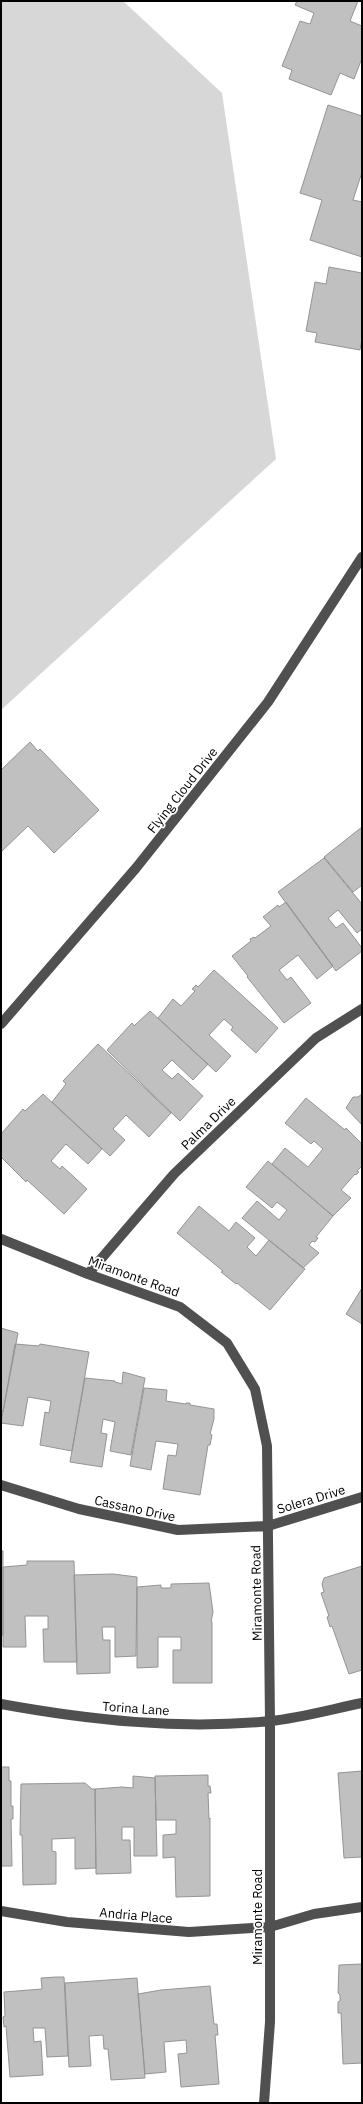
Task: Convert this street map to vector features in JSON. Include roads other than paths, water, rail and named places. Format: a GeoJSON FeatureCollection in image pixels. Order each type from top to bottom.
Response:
{"type":"FeatureCollection","features":[{"type":"Feature","properties":{"kind":"street","name":"Flying Cloud Drive"},"geometry":{"type":"LineString","coordinates":[[1,1024],[136,868],[268,702],[361,562]]}},
{"type":"Feature","properties":{"kind":"street","name":"Palma Drive"},"geometry":{"type":"LineString","coordinates":[[88,1274],[174,1174],[316,1038],[362,1009]]}},
{"type":"Feature","properties":{"kind":"street","name":"Miramonte Road"},"geometry":{"type":"LineString","coordinates":[[1,1239],[88,1274],[180,1306],[227,1343],[255,1389],[267,1446],[270,1721],[270,2022],[264,2103]]}},
{"type":"Feature","properties":{"kind":"street","name":"Cassano Drive"},"geometry":{"type":"LineString","coordinates":[[1,1485],[79,1509],[178,1530],[268,1526]]}},
{"type":"Feature","properties":{"kind":"street","name":"Solera Drive"},"geometry":{"type":"LineString","coordinates":[[268,1526],[362,1497]]}},
{"type":"Feature","properties":{"kind":"street","name":"Torina Lane"},"geometry":{"type":"LineString","coordinates":[[1,1704],[96,1718],[167,1724],[270,1721],[362,1703]]}},
{"type":"Feature","properties":{"kind":"street","name":"Andria Place"},"geometry":{"type":"LineString","coordinates":[[1,1911],[67,1922],[189,1932],[270,1927],[314,1914],[362,1907]]}}]}
